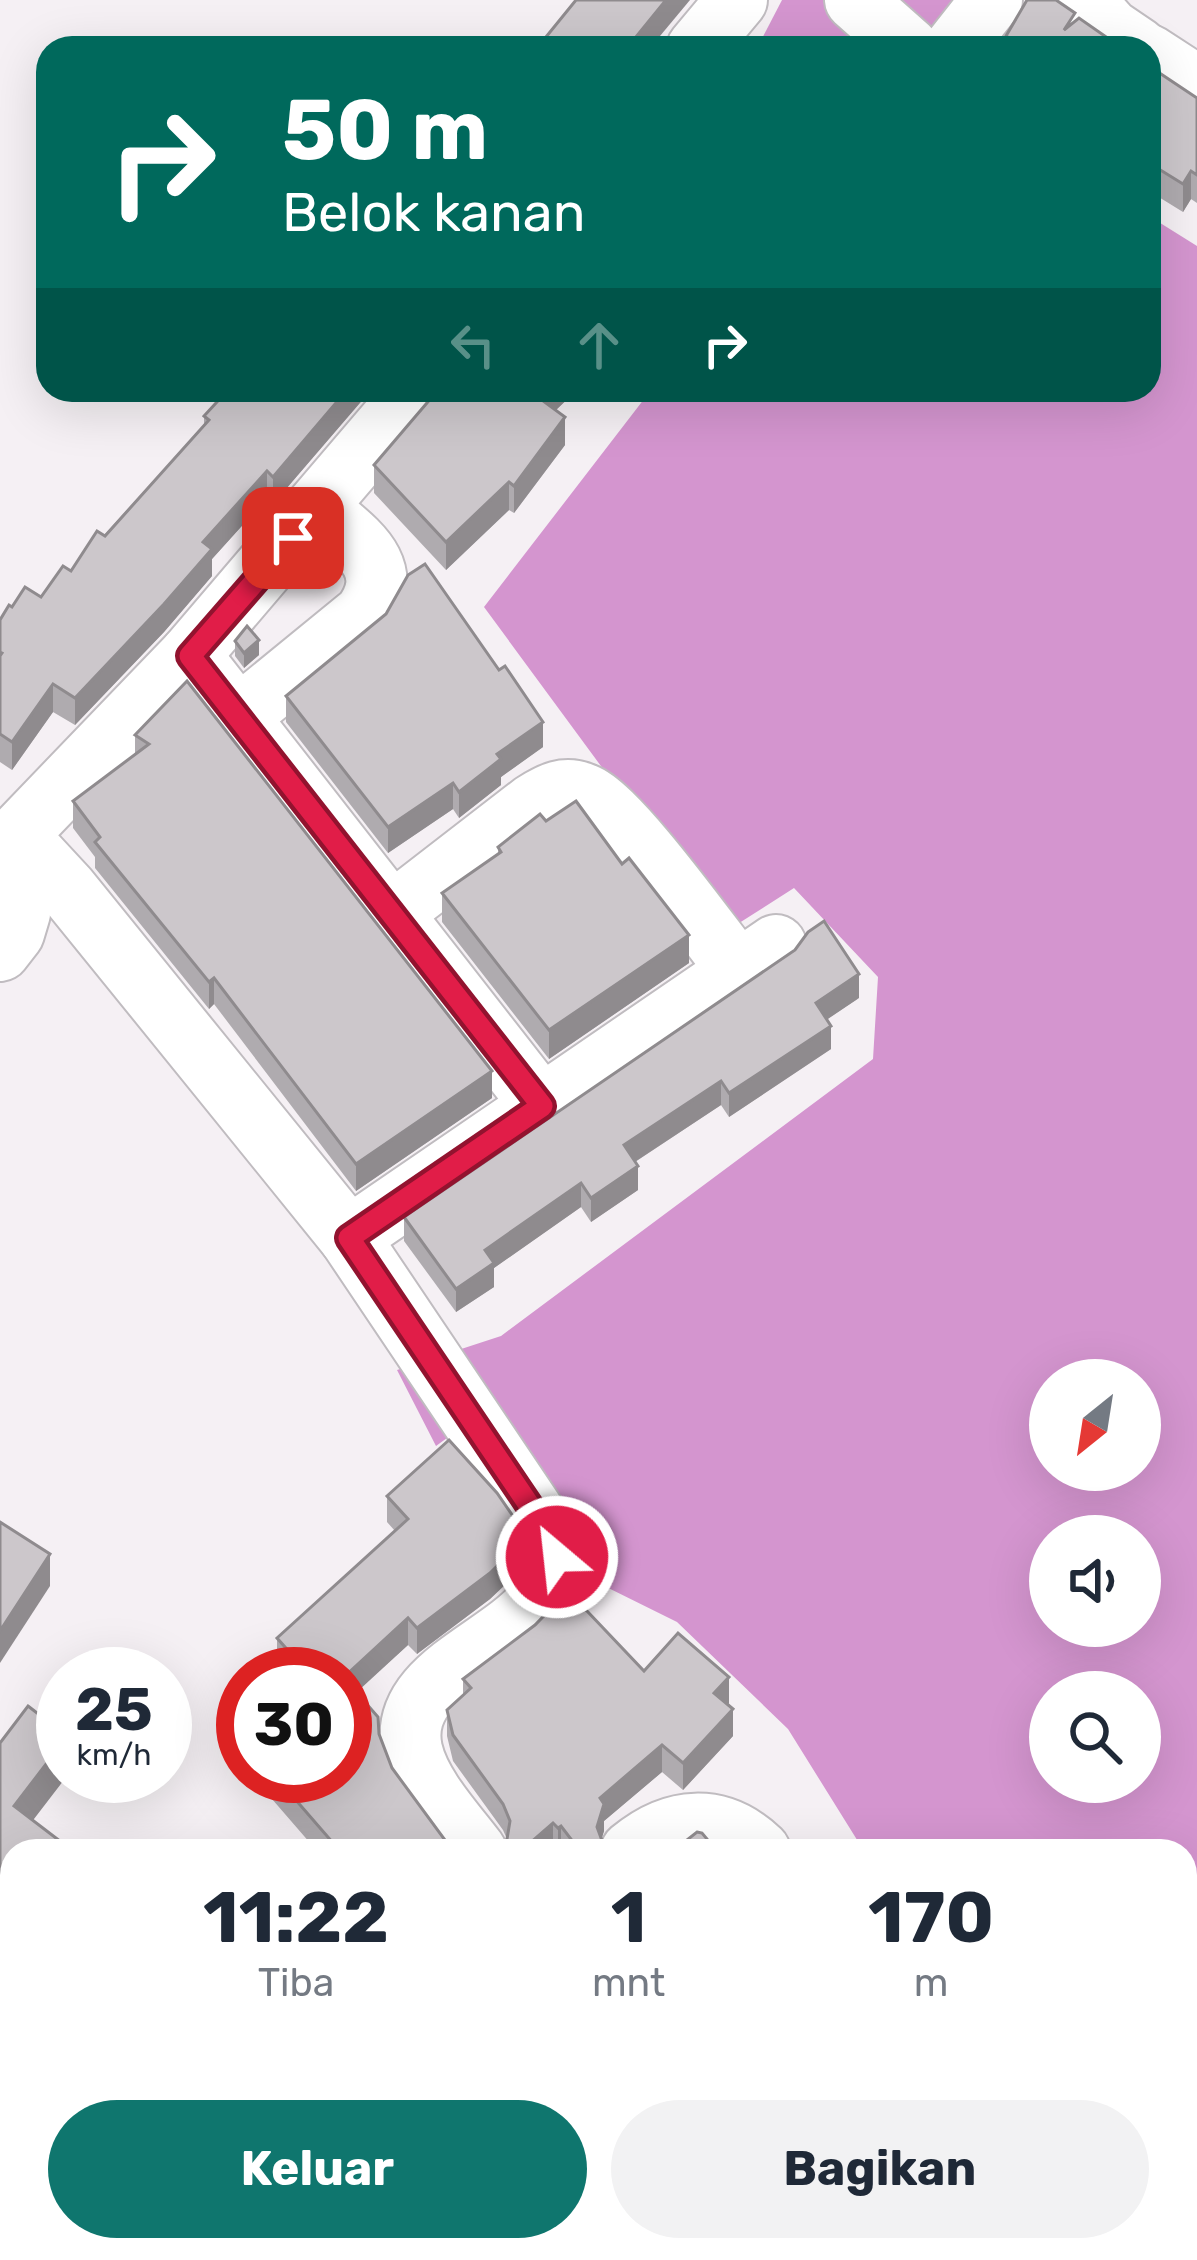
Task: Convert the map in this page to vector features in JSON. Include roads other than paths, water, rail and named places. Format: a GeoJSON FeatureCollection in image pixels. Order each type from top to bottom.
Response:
{"type":"FeatureCollection","features":[{"type":"Feature","properties":{"kind":"street"},"geometry":{"type":"LineString","coordinates":[[707,36],[737,0]]}},
{"type":"Feature","properties":{"kind":"street"},"geometry":{"type":"LineString","coordinates":[[855,0],[896,36]]}},
{"type":"Feature","properties":{"kind":"street"},"geometry":{"type":"LineString","coordinates":[[964,36],[992,0]]}},
{"type":"Feature","properties":{"kind":"street"},"geometry":{"type":"LineString","coordinates":[[1161,57],[1197,86]]}},
{"type":"Feature","properties":{"kind":"street"},"geometry":{"type":"LineString","coordinates":[[6,857],[190,656],[406,402]]}},
{"type":"Feature","properties":{"kind":"street"},"geometry":{"type":"LineString","coordinates":[[238,717],[364,614],[375,598],[378,586],[369,554],[319,508]]}},
{"type":"Feature","properties":{"kind":"street"},"geometry":{"type":"LineString","coordinates":[[190,656],[542,1106]]}},
{"type":"Feature","properties":{"kind":"street"},"geometry":{"type":"LineString","coordinates":[[349,1238],[756,957],[595,799],[573,790],[549,794],[520,813],[392,914]]}},
{"type":"Feature","properties":{"kind":"street"},"geometry":{"type":"LineString","coordinates":[[0,951],[14,933],[20,913],[6,857]]}},
{"type":"Feature","properties":{"kind":"street"},"geometry":{"type":"LineString","coordinates":[[6,857],[68,890],[349,1238],[554,1542],[557,1557],[548,1587],[499,1637],[471,1652],[432,1686],[413,1722],[413,1755],[467,1839]]}},
{"type":"Feature","properties":{"kind":"street"},"geometry":{"type":"LineString","coordinates":[[646,1839],[677,1823],[701,1822],[723,1826],[742,1839]]}}]}
